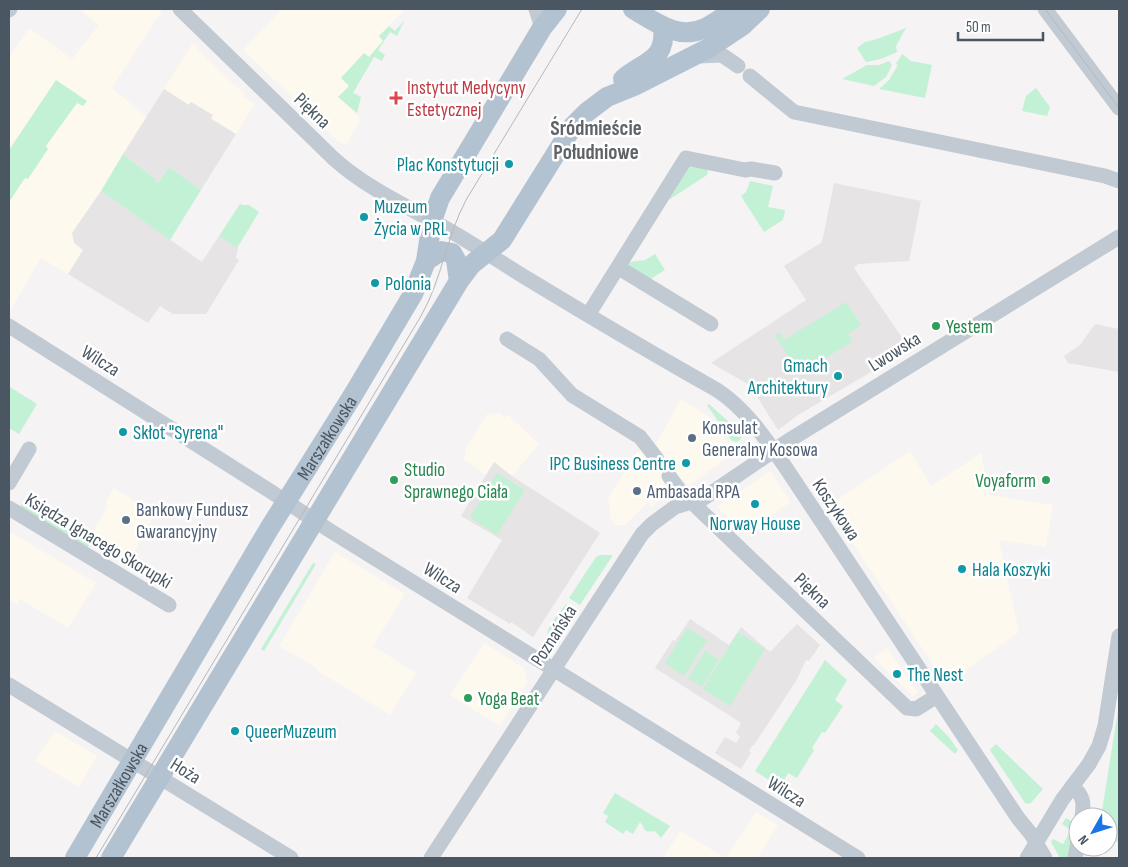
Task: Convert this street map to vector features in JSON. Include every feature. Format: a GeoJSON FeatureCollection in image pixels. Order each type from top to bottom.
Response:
{"type":"FeatureCollection","features":[{"type":"Feature","properties":{"kind":"main road","name":"Marszałkowska"},"geometry":{"type":"LineString","coordinates":[[75,858],[286,502],[413,294],[426,261],[434,211],[442,194],[542,28],[557,9]]}},
{"type":"Feature","properties":{"kind":"main road"},"geometry":{"type":"LineString","coordinates":[[633,9],[663,27],[684,32],[700,30],[735,9]]}},
{"type":"Feature","properties":{"kind":"main road"},"geometry":{"type":"LineString","coordinates":[[607,97],[696,56],[742,26],[760,9]]}},
{"type":"Feature","properties":{"kind":"main road"},"geometry":{"type":"LineString","coordinates":[[487,252],[508,233],[572,126],[607,97],[627,76],[655,58],[663,42],[663,27]]}},
{"type":"Feature","properties":{"kind":"main road"},"geometry":{"type":"LineString","coordinates":[[426,261],[441,252],[452,253],[456,260],[459,281]]}},
{"type":"Feature","properties":{"kind":"main road","name":"Marszałkowska"},"geometry":{"type":"LineString","coordinates":[[111,858],[459,281],[471,265],[487,252]]}},
{"type":"Feature","properties":{"kind":"street","name":"Piękna"},"geometry":{"type":"LineString","coordinates":[[180,9],[340,164],[358,177],[432,221]]}},
{"type":"Feature","properties":{"kind":"street"},"geometry":{"type":"LineString","coordinates":[[536,9],[542,28]]}},
{"type":"Feature","properties":{"kind":"street"},"geometry":{"type":"LineString","coordinates":[[1045,9],[1119,108]]}},
{"type":"Feature","properties":{"kind":"street"},"geometry":{"type":"LineString","coordinates":[[696,56],[722,55],[738,66]]}},
{"type":"Feature","properties":{"kind":"street"},"geometry":{"type":"LineString","coordinates":[[750,76],[794,112],[1008,155],[1105,176],[1119,181]]}},
{"type":"Feature","properties":{"kind":"street"},"geometry":{"type":"LineString","coordinates":[[588,315],[686,158],[745,170],[751,169],[775,173]]}},
{"type":"Feature","properties":{"kind":"street"},"geometry":{"type":"LineString","coordinates":[[432,221],[487,252]]}},
{"type":"Feature","properties":{"kind":"street","name":"Lwowska"},"geometry":{"type":"LineString","coordinates":[[691,501],[704,498],[773,450],[1119,238]]}},
{"type":"Feature","properties":{"kind":"street","name":"Koszykowa"},"geometry":{"type":"LineString","coordinates":[[487,252],[588,315],[728,398],[750,420],[773,450],[1045,858]]}},
{"type":"Feature","properties":{"kind":"street"},"geometry":{"type":"LineString","coordinates":[[618,268],[711,324]]}},
{"type":"Feature","properties":{"kind":"street","name":"Wilcza"},"geometry":{"type":"LineString","coordinates":[[9,326],[314,520],[858,858]]}},
{"type":"Feature","properties":{"kind":"street"},"geometry":{"type":"LineString","coordinates":[[507,339],[539,359],[572,396],[640,437],[657,459]]}},
{"type":"Feature","properties":{"kind":"street"},"geometry":{"type":"LineString","coordinates":[[9,482],[29,448]]}},
{"type":"Feature","properties":{"kind":"street","name":"Piękna"},"geometry":{"type":"LineString","coordinates":[[669,476],[680,491],[907,708],[916,709],[937,696]]}},
{"type":"Feature","properties":{"kind":"street","name":"Poznańska"},"geometry":{"type":"LineString","coordinates":[[431,858],[642,534],[669,511],[678,505],[691,501]]}},
{"type":"Feature","properties":{"kind":"street","name":"Księdza Ignacego Skorupki"},"geometry":{"type":"LineString","coordinates":[[9,508],[168,605]]}},
{"type":"Feature","properties":{"kind":"street"},"geometry":{"type":"LineString","coordinates":[[1027,858],[1093,756],[1102,736],[1119,636]]}},
{"type":"Feature","properties":{"kind":"street","name":"Hoża"},"geometry":{"type":"LineString","coordinates":[[9,685],[291,858]]}},
{"type":"Feature","properties":{"kind":"street"},"geometry":{"type":"LineString","coordinates":[[1072,786],[1083,798],[1084,807]]}},
{"type":"Feature","properties":{"kind":"shaded area"},"geometry":{"type":"Polygon","coordinates":[[[79,9],[157,9],[162,13],[153,22],[112,88],[147,117],[113,174],[72,233],[83,250],[68,274],[41,258],[10,311],[9,58],[29,28],[72,59],[99,25],[79,9]]]}},
{"type":"Feature","properties":{"kind":"shaded area"},"geometry":{"type":"Polygon","coordinates":[[[282,9],[405,9],[379,36],[383,41],[368,57],[364,53],[341,78],[349,86],[339,97],[361,119],[346,145],[338,141],[243,50],[282,9]]]}},
{"type":"Feature","properties":{"kind":"shaded area"},"geometry":{"type":"Polygon","coordinates":[[[193,43],[245,95],[244,97],[255,104],[236,134],[211,118],[212,115],[191,102],[189,105],[164,89],[193,43]]]}},
{"type":"Feature","properties":{"kind":"shaded area"},"geometry":{"type":"Polygon","coordinates":[[[164,89],[189,105],[191,102],[213,115],[211,119],[236,134],[201,190],[169,167],[158,183],[123,154],[164,89]]]}},
{"type":"Feature","properties":{"kind":"shaded area"},"geometry":{"type":"Polygon","coordinates":[[[834,183],[921,201],[909,261],[858,264],[854,268],[910,349],[798,415],[778,430],[754,392],[756,391],[755,388],[711,363],[806,300],[784,266],[822,242],[834,183]]]}},
{"type":"Feature","properties":{"kind":"shaded area"},"geometry":{"type":"Polygon","coordinates":[[[101,191],[202,262],[219,236],[238,248],[236,258],[239,260],[206,314],[173,314],[160,306],[148,323],[68,274],[83,250],[74,243],[72,233],[101,191]]]}},
{"type":"Feature","properties":{"kind":"shaded area"},"geometry":{"type":"Polygon","coordinates":[[[1095,324],[1119,329],[1119,372],[1068,363],[1064,356],[1080,345],[1095,324]]]}},
{"type":"Feature","properties":{"kind":"shaded area","name":"IPC Business Centre"},"geometry":{"type":"Polygon","coordinates":[[[681,399],[710,417],[729,444],[731,449],[730,456],[688,486],[684,480],[671,489],[652,507],[648,502],[625,525],[616,525],[611,520],[608,498],[637,452],[657,442],[681,399]]]}},
{"type":"Feature","properties":{"kind":"shaded area"},"geometry":{"type":"Polygon","coordinates":[[[500,413],[504,417],[508,415],[539,444],[512,476],[494,462],[486,475],[464,459],[466,448],[487,414],[500,413]]]}},
{"type":"Feature","properties":{"kind":"shaded area","name":"Hala Koszyki"},"geometry":{"type":"Polygon","coordinates":[[[910,451],[931,486],[981,453],[990,495],[1053,505],[1046,547],[999,540],[1019,632],[946,684],[851,541],[855,538],[849,533],[847,534],[828,506],[910,451]]]}},
{"type":"Feature","properties":{"kind":"shaded area"},"geometry":{"type":"Polygon","coordinates":[[[494,462],[512,476],[600,533],[533,637],[511,622],[510,624],[467,598],[502,540],[461,516],[494,462]]]}},
{"type":"Feature","properties":{"kind":"shaded area","name":"Norway House"},"geometry":{"type":"Polygon","coordinates":[[[770,471],[791,502],[763,521],[748,537],[717,507],[770,471]]]}},
{"type":"Feature","properties":{"kind":"shaded area","name":"Bankowy Fundusz Gwarancyjny"},"geometry":{"type":"Polygon","coordinates":[[[114,488],[155,514],[129,561],[89,537],[108,506],[105,504],[114,488]]]}},
{"type":"Feature","properties":{"kind":"shaded area"},"geometry":{"type":"Polygon","coordinates":[[[9,531],[96,583],[68,628],[20,599],[17,604],[9,599],[9,531]]]}},
{"type":"Feature","properties":{"kind":"shaded area"},"geometry":{"type":"Polygon","coordinates":[[[335,552],[405,594],[373,646],[416,673],[390,715],[279,646],[335,552]]]}},
{"type":"Feature","properties":{"kind":"shaded area"},"geometry":{"type":"Polygon","coordinates":[[[690,619],[729,645],[741,627],[770,652],[797,624],[820,645],[809,661],[806,660],[796,681],[749,751],[751,753],[741,769],[715,753],[725,737],[736,743],[740,737],[736,733],[741,723],[655,668],[673,640],[675,641],[690,619]]]}},
{"type":"Feature","properties":{"kind":"shaded area"},"geometry":{"type":"Polygon","coordinates":[[[484,643],[524,668],[527,683],[500,726],[450,695],[484,643]]]}},
{"type":"Feature","properties":{"kind":"shaded area","name":"The Nest"},"geometry":{"type":"Polygon","coordinates":[[[887,648],[918,692],[913,696],[874,658],[887,648]]]}},
{"type":"Feature","properties":{"kind":"shaded area"},"geometry":{"type":"Polygon","coordinates":[[[55,731],[97,756],[79,787],[35,761],[55,731]]]}},
{"type":"Feature","properties":{"kind":"shaded area"},"geometry":{"type":"Polygon","coordinates":[[[756,812],[778,825],[757,858],[726,858],[756,812]]]}},
{"type":"Feature","properties":{"kind":"shaded area"},"geometry":{"type":"Polygon","coordinates":[[[680,831],[726,858],[663,858],[680,831]]]}},
{"type":"Feature","properties":{"kind":"green space"},"geometry":{"type":"Polygon","coordinates":[[[404,21],[397,36],[390,32],[378,50],[385,55],[382,61],[374,57],[353,93],[361,97],[357,113],[338,97],[349,86],[341,78],[364,53],[369,57],[383,41],[379,36],[389,26],[395,31],[404,21]]]}},
{"type":"Feature","properties":{"kind":"green space"},"geometry":{"type":"Polygon","coordinates":[[[906,28],[896,46],[897,52],[881,59],[866,62],[857,48],[865,42],[906,28]]]}},
{"type":"Feature","properties":{"kind":"green space"},"geometry":{"type":"Polygon","coordinates":[[[902,54],[911,61],[932,65],[925,98],[879,89],[889,80],[902,54]]]}},
{"type":"Feature","properties":{"kind":"green space"},"geometry":{"type":"Polygon","coordinates":[[[889,61],[892,65],[886,77],[874,86],[842,79],[867,65],[879,65],[889,61]]]}},
{"type":"Feature","properties":{"kind":"green space"},"geometry":{"type":"Polygon","coordinates":[[[56,80],[87,101],[83,106],[77,103],[46,146],[48,149],[28,179],[25,178],[9,202],[9,150],[56,80]]]}},
{"type":"Feature","properties":{"kind":"green space"},"geometry":{"type":"Polygon","coordinates":[[[1036,88],[1050,107],[1047,116],[1022,111],[1026,96],[1036,88]]]}},
{"type":"Feature","properties":{"kind":"green space"},"geometry":{"type":"Polygon","coordinates":[[[123,154],[158,183],[169,167],[201,190],[170,240],[101,191],[123,154]]]}},
{"type":"Feature","properties":{"kind":"green space"},"geometry":{"type":"Polygon","coordinates":[[[688,162],[709,166],[707,175],[664,203],[688,162]]]}},
{"type":"Feature","properties":{"kind":"green space"},"geometry":{"type":"Polygon","coordinates":[[[750,181],[773,186],[768,207],[785,210],[783,220],[764,232],[741,196],[746,192],[750,181]]]}},
{"type":"Feature","properties":{"kind":"green space"},"geometry":{"type":"Polygon","coordinates":[[[240,204],[249,205],[259,212],[237,248],[219,236],[240,204]]]}},
{"type":"Feature","properties":{"kind":"green space"},"geometry":{"type":"Polygon","coordinates":[[[655,254],[665,270],[649,280],[628,267],[629,262],[645,260],[655,254]]]}},
{"type":"Feature","properties":{"kind":"green space"},"geometry":{"type":"Polygon","coordinates":[[[846,302],[861,325],[848,334],[852,342],[800,373],[775,336],[779,332],[784,340],[846,302]]]}},
{"type":"Feature","properties":{"kind":"green space"},"geometry":{"type":"Polygon","coordinates":[[[10,387],[37,404],[19,434],[9,428],[10,387]]]}},
{"type":"Feature","properties":{"kind":"green space"},"geometry":{"type":"Polygon","coordinates":[[[709,404],[740,432],[742,436],[740,440],[736,442],[731,440],[707,405],[709,404]]]}},
{"type":"Feature","properties":{"kind":"green space"},"geometry":{"type":"Polygon","coordinates":[[[497,473],[525,490],[497,535],[470,517],[497,473]]]}},
{"type":"Feature","properties":{"kind":"green space"},"geometry":{"type":"Polygon","coordinates":[[[22,503],[90,544],[87,548],[20,507],[22,503]]]}},
{"type":"Feature","properties":{"kind":"green space"},"geometry":{"type":"Polygon","coordinates":[[[600,555],[613,555],[580,605],[569,598],[596,557],[600,555]]]}},
{"type":"Feature","properties":{"kind":"green space"},"geometry":{"type":"Polygon","coordinates":[[[313,563],[316,564],[264,651],[261,649],[313,563]]]}},
{"type":"Feature","properties":{"kind":"green space"},"geometry":{"type":"Polygon","coordinates":[[[566,604],[577,611],[560,636],[562,638],[559,644],[552,639],[550,642],[548,638],[549,628],[566,604]]]}},
{"type":"Feature","properties":{"kind":"green space"},"geometry":{"type":"Polygon","coordinates":[[[687,628],[707,640],[684,676],[665,663],[687,628]]]}},
{"type":"Feature","properties":{"kind":"green space"},"geometry":{"type":"Polygon","coordinates":[[[738,632],[765,649],[730,706],[703,689],[738,632]]]}},
{"type":"Feature","properties":{"kind":"green space"},"geometry":{"type":"Polygon","coordinates":[[[705,651],[719,660],[702,687],[688,678],[705,651]]]}},
{"type":"Feature","properties":{"kind":"green space"},"geometry":{"type":"Polygon","coordinates":[[[825,660],[847,680],[835,700],[843,706],[825,733],[822,732],[812,748],[814,750],[797,778],[788,773],[780,787],[755,771],[825,660]]]}},
{"type":"Feature","properties":{"kind":"green space"},"geometry":{"type":"Polygon","coordinates":[[[1119,704],[1119,842],[1118,807],[1103,807],[1119,704]]]}},
{"type":"Feature","properties":{"kind":"green space"},"geometry":{"type":"Polygon","coordinates":[[[936,724],[958,750],[955,754],[930,731],[936,724]]]}},
{"type":"Feature","properties":{"kind":"green space"},"geometry":{"type":"Polygon","coordinates":[[[996,744],[1043,789],[1030,804],[1025,803],[990,750],[996,744]]]}},
{"type":"Feature","properties":{"kind":"green space"},"geometry":{"type":"Polygon","coordinates":[[[615,793],[670,826],[661,838],[655,831],[646,831],[640,822],[633,834],[626,830],[623,834],[605,822],[608,816],[603,813],[615,793]]]}},
{"type":"Feature","properties":{"kind":"green space"},"geometry":{"type":"Polygon","coordinates":[[[1066,818],[1068,819],[1068,828],[1062,824],[1066,818]]]}},
{"type":"Feature","properties":{"kind":"green space"},"geometry":{"type":"Polygon","coordinates":[[[1068,835],[1068,858],[1060,858],[1051,842],[1053,839],[1063,844],[1068,835]]]}},
{"type":"Feature","properties":{"kind":"tram line"},"geometry":{"type":"LineString","coordinates":[[96,858],[421,316],[434,288],[453,229],[466,200],[582,9]]}},
{"type":"Feature","properties":{"kind":"tram line"},"geometry":{"type":"LineString","coordinates":[[1045,9],[1119,108]]}},
{"type":"Feature","properties":{"kind":"place","name":"Instytut Medycyny Estetycznej"},"geometry":{"type":"Point","coordinates":[396,98]}},
{"type":"Feature","properties":{"kind":"place","name":"Plac Konstytucji"},"geometry":{"type":"Point","coordinates":[509,164]}},
{"type":"Feature","properties":{"kind":"place","name":"Muzeum Życia w PRL"},"geometry":{"type":"Point","coordinates":[364,217]}},
{"type":"Feature","properties":{"kind":"place","name":"Polonia"},"geometry":{"type":"Point","coordinates":[375,283]}},
{"type":"Feature","properties":{"kind":"place","name":"Yestem"},"geometry":{"type":"Point","coordinates":[936,326]}},
{"type":"Feature","properties":{"kind":"place","name":"Gmach Architektury"},"geometry":{"type":"Point","coordinates":[838,376]}},
{"type":"Feature","properties":{"kind":"place","name":"Skłot \"Syrena\""},"geometry":{"type":"Point","coordinates":[123,432]}},
{"type":"Feature","properties":{"kind":"place","name":"Konsulat Generalny Kosowa"},"geometry":{"type":"Point","coordinates":[692,438]}},
{"type":"Feature","properties":{"kind":"place","name":"IPC Business Centre"},"geometry":{"type":"Point","coordinates":[686,463]}},
{"type":"Feature","properties":{"kind":"place","name":"Studio Sprawnego Ciała"},"geometry":{"type":"Point","coordinates":[394,480]}},
{"type":"Feature","properties":{"kind":"place","name":"Voyaform"},"geometry":{"type":"Point","coordinates":[1046,480]}},
{"type":"Feature","properties":{"kind":"place","name":"Ambasada RPA"},"geometry":{"type":"Point","coordinates":[637,491]}},
{"type":"Feature","properties":{"kind":"place","name":"Norway House"},"geometry":{"type":"Point","coordinates":[755,504]}},
{"type":"Feature","properties":{"kind":"place","name":"Bankowy Fundusz Gwarancyjny"},"geometry":{"type":"Point","coordinates":[126,520]}},
{"type":"Feature","properties":{"kind":"place","name":"Hala Koszyki"},"geometry":{"type":"Point","coordinates":[962,569]}},
{"type":"Feature","properties":{"kind":"place","name":"The Nest"},"geometry":{"type":"Point","coordinates":[897,674]}},
{"type":"Feature","properties":{"kind":"place","name":"Yoga Beat"},"geometry":{"type":"Point","coordinates":[468,698]}},
{"type":"Feature","properties":{"kind":"place","name":"QueerMuzeum"},"geometry":{"type":"Point","coordinates":[235,731]}},
{"type":"Feature","properties":{"kind":"district","name":"Śródmieście Południowe"},"geometry":{"type":"Point","coordinates":[596,140]}}]}
